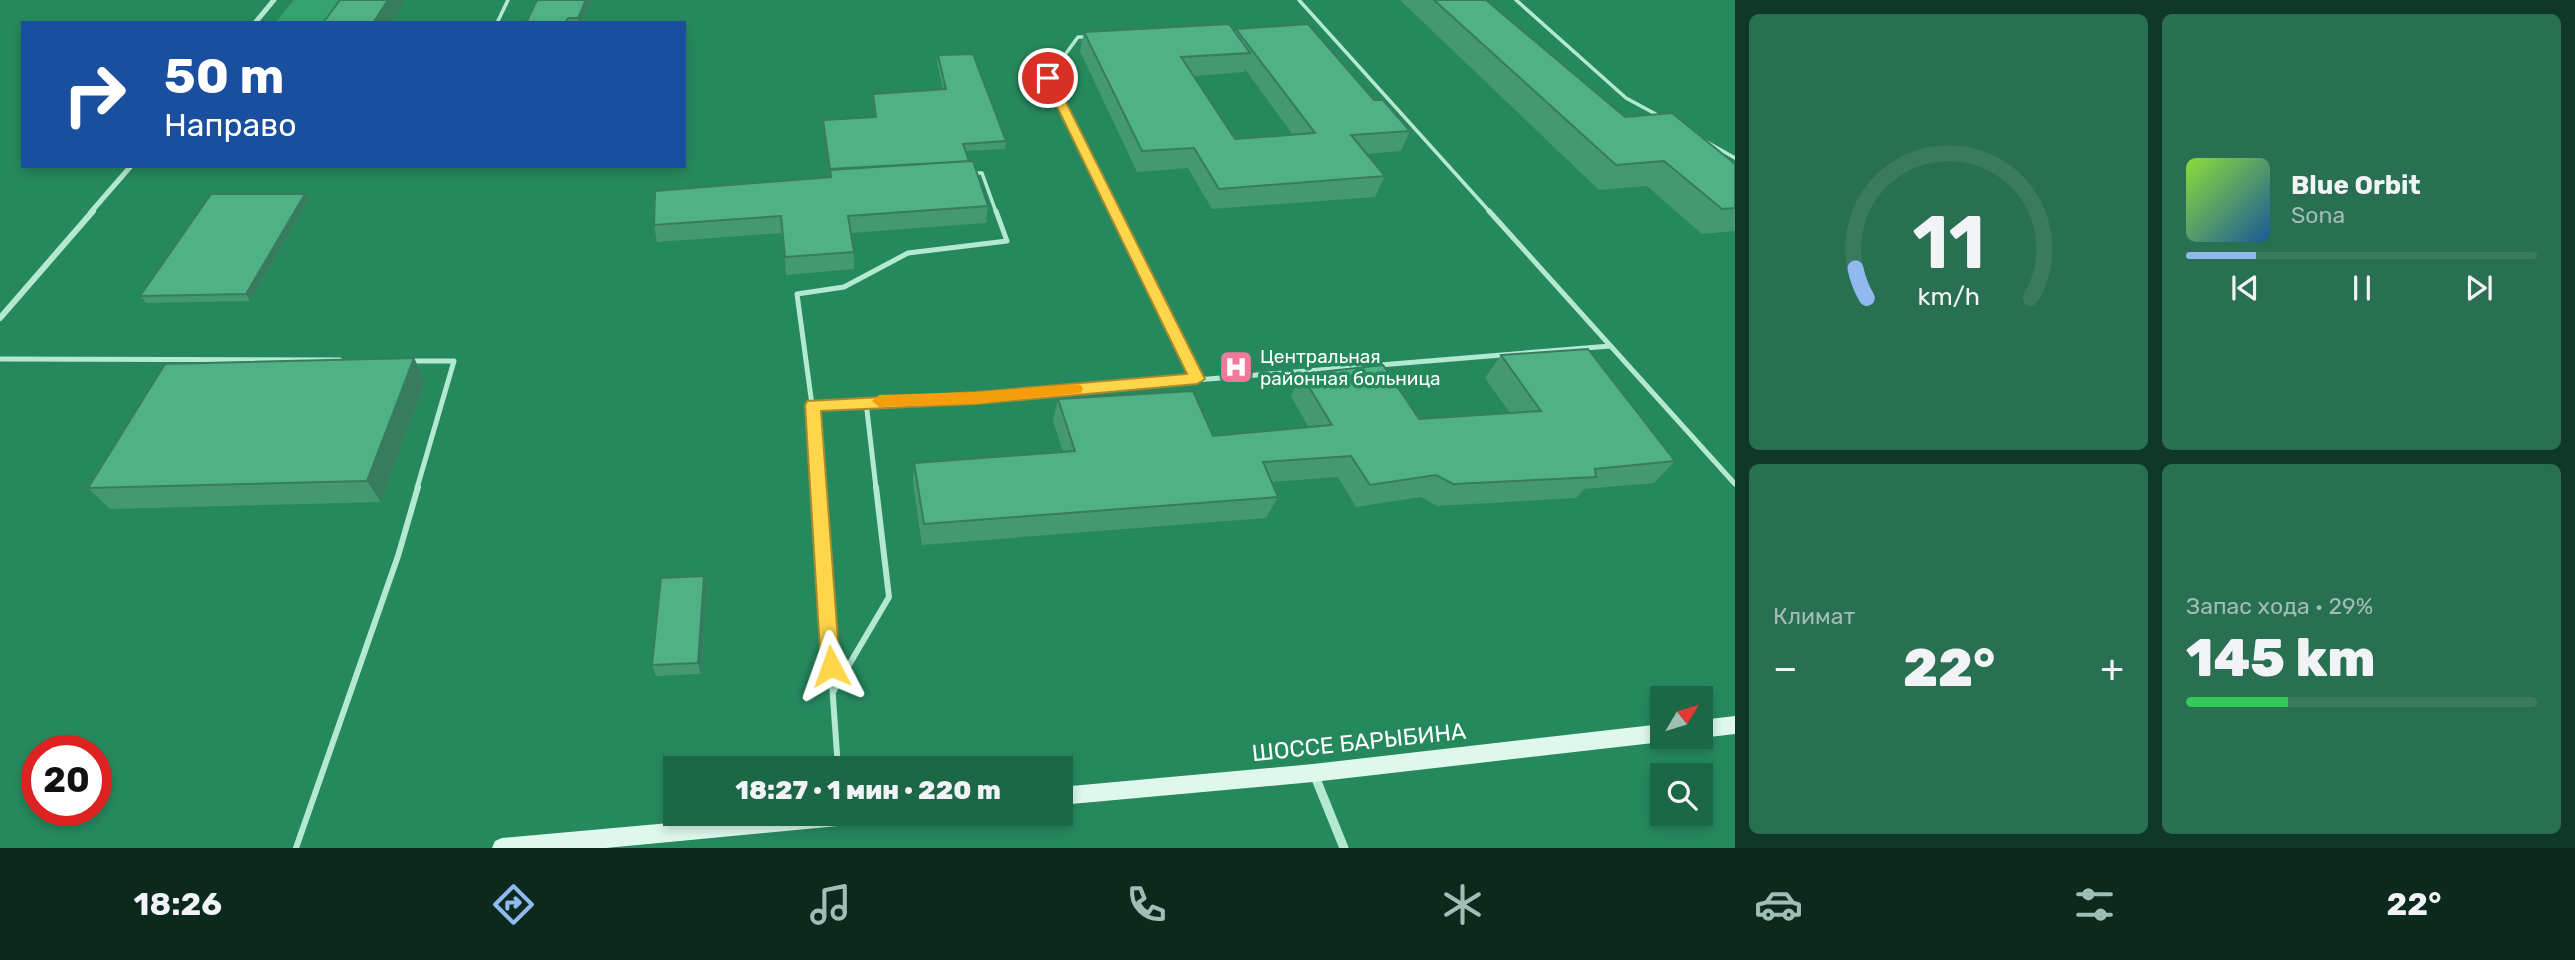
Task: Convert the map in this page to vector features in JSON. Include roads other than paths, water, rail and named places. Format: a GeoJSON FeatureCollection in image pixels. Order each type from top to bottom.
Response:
{"type":"FeatureCollection","features":[{"type":"Feature","properties":{"kind":"main road"},"geometry":{"type":"LineString","coordinates":[[1713,728],[1735,725]]}},
{"type":"Feature","properties":{"kind":"main road","name":"ШОССЕ БАРЫБИНА"},"geometry":{"type":"LineString","coordinates":[[1073,795],[1313,773],[1650,734]]}},
{"type":"Feature","properties":{"kind":"main road"},"geometry":{"type":"LineString","coordinates":[[502,848],[729,826]]}},
{"type":"Feature","properties":{"kind":"street"},"geometry":{"type":"LineString","coordinates":[[257,21],[275,0]]}},
{"type":"Feature","properties":{"kind":"street"},"geometry":{"type":"LineString","coordinates":[[0,318],[129,168]]}},
{"type":"Feature","properties":{"kind":"street"},"geometry":{"type":"LineString","coordinates":[[1313,773],[1344,848]]}},
{"type":"Feature","properties":{"kind":"lane"},"geometry":{"type":"LineString","coordinates":[[497,21],[508,0]]}},
{"type":"Feature","properties":{"kind":"lane"},"geometry":{"type":"LineString","coordinates":[[1299,0],[1735,484]]}},
{"type":"Feature","properties":{"kind":"lane"},"geometry":{"type":"LineString","coordinates":[[1516,0],[1626,98],[1675,124]]}},
{"type":"Feature","properties":{"kind":"lane"},"geometry":{"type":"LineString","coordinates":[[1308,25],[1321,25]]}},
{"type":"Feature","properties":{"kind":"lane"},"geometry":{"type":"LineString","coordinates":[[1091,37],[1078,37],[1048,78],[1197,379]]}},
{"type":"Feature","properties":{"kind":"lane"},"geometry":{"type":"LineString","coordinates":[[1699,138],[1735,158]]}},
{"type":"Feature","properties":{"kind":"lane"},"geometry":{"type":"LineString","coordinates":[[837,756],[812,405],[797,294],[844,287],[908,253],[1007,241],[982,173],[969,174]]}},
{"type":"Feature","properties":{"kind":"lane"},"geometry":{"type":"LineString","coordinates":[[812,405],[976,398],[1610,346]]}},
{"type":"Feature","properties":{"kind":"lane"},"geometry":{"type":"LineString","coordinates":[[0,359],[344,360]]}},
{"type":"Feature","properties":{"kind":"lane"},"geometry":{"type":"LineString","coordinates":[[296,848],[398,556],[454,361],[399,360]]}},
{"type":"Feature","properties":{"kind":"lane"},"geometry":{"type":"LineString","coordinates":[[833,692],[889,597],[866,402]]}},
{"type":"Feature","properties":{"kind":"place","name":"Центральная районная больница"},"geometry":{"type":"Point","coordinates":[1236,367]}}]}
